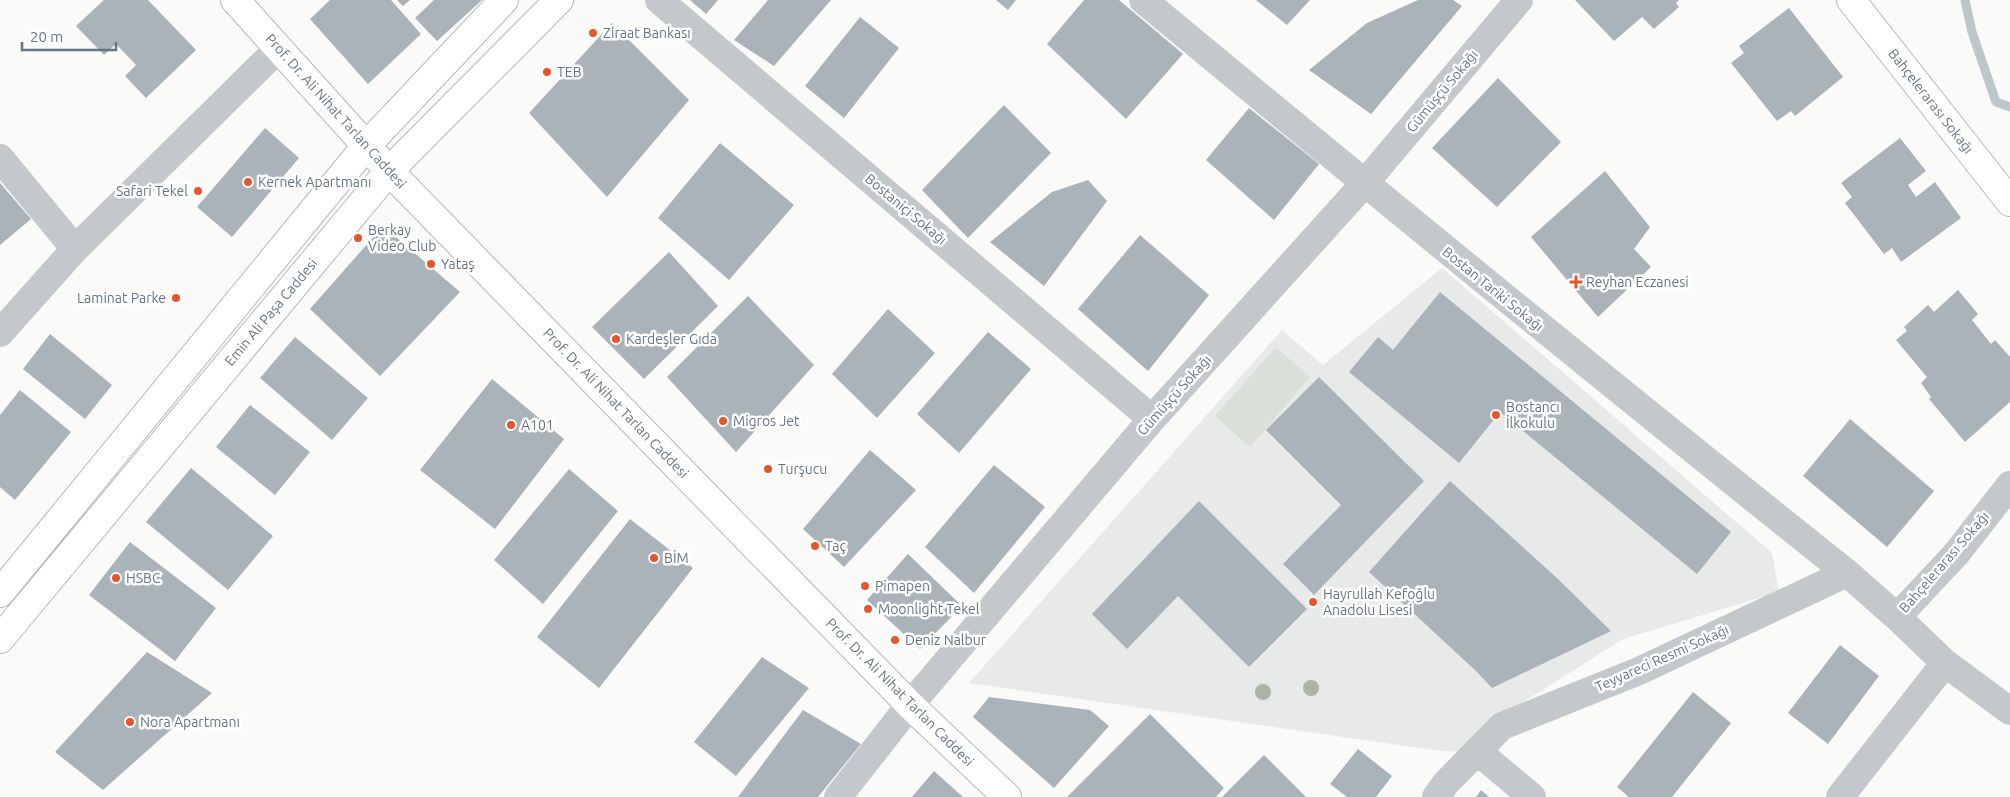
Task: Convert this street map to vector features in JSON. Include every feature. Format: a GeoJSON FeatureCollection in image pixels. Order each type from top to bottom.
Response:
{"type":"FeatureCollection","features":[{"type":"Feature","properties":{"kind":"main road","name":"Prof. Dr. Ali Nihat Tarlan Caddesi"},"geometry":{"type":"LineString","coordinates":[[235,0],[389,172],[910,705],[1007,797]]}},
{"type":"Feature","properties":{"kind":"main road"},"geometry":{"type":"LineString","coordinates":[[0,593],[366,146],[504,0]]}},
{"type":"Feature","properties":{"kind":"main road","name":"Emin Ali Paşa Caddesi"},"geometry":{"type":"LineString","coordinates":[[0,639],[389,172],[559,0]]}},
{"type":"Feature","properties":{"kind":"main road","name":"Bahçelerarası Sokağı"},"geometry":{"type":"LineString","coordinates":[[1851,0],[2010,202]]}},
{"type":"Feature","properties":{"kind":"street","name":"Bostaniçi Sokağı"},"geometry":{"type":"LineString","coordinates":[[659,0],[1152,419]]}},
{"type":"Feature","properties":{"kind":"street","name":"Bostan Tariki Sokağı"},"geometry":{"type":"LineString","coordinates":[[1143,0],[1364,184],[1847,573]]}},
{"type":"Feature","properties":{"kind":"street","name":"Gümüşçü Sokağı"},"geometry":{"type":"LineString","coordinates":[[838,797],[910,705],[1152,419],[1364,184],[1519,0]]}},
{"type":"Feature","properties":{"kind":"street"},"geometry":{"type":"LineString","coordinates":[[0,333],[75,249],[279,48]]}},
{"type":"Feature","properties":{"kind":"street"},"geometry":{"type":"LineString","coordinates":[[0,158],[75,249]]}},
{"type":"Feature","properties":{"kind":"street","name":"Bahçelerarası Sokağı"},"geometry":{"type":"LineString","coordinates":[[1897,617],[1956,554],[2010,485]]}},
{"type":"Feature","properties":{"kind":"street"},"geometry":{"type":"LineString","coordinates":[[1847,573],[1945,662],[2010,711]]}},
{"type":"Feature","properties":{"kind":"street","name":"Teyyareci Resmi Sokağı"},"geometry":{"type":"LineString","coordinates":[[1436,797],[1446,783],[1502,726],[1639,671],[1847,573]]}},
{"type":"Feature","properties":{"kind":"street"},"geometry":{"type":"LineString","coordinates":[[1840,797],[1945,662]]}},
{"type":"Feature","properties":{"kind":"street"},"geometry":{"type":"LineString","coordinates":[[1477,751],[1532,797]]}},
{"type":"Feature","properties":{"kind":"shaded area"},"geometry":{"type":"Polygon","coordinates":[[[1442,268],[1772,553],[1779,592],[1623,639],[1503,715],[1467,742],[1459,752],[1433,750],[969,683],[1282,330],[1323,365],[1442,268]]]}},
{"type":"Feature","properties":{"kind":"shaded area"},"geometry":{"type":"Polygon","coordinates":[[[1276,347],[1310,377],[1250,447],[1215,416],[1276,347]]]}},
{"type":"Feature","properties":{"kind":"building"},"geometry":{"type":"Polygon","coordinates":[[[104,0],[148,0],[196,50],[146,98],[125,76],[136,65],[116,44],[104,55],[76,26],[104,0]]]}},
{"type":"Feature","properties":{"kind":"building"},"geometry":{"type":"Polygon","coordinates":[[[330,0],[391,0],[421,34],[368,84],[310,19],[330,0]]]}},
{"type":"Feature","properties":{"kind":"building"},"geometry":{"type":"Polygon","coordinates":[[[397,0],[410,0],[403,6],[397,0]]]}},
{"type":"Feature","properties":{"kind":"building"},"geometry":{"type":"Polygon","coordinates":[[[434,0],[482,0],[437,41],[415,18],[434,0]]]}},
{"type":"Feature","properties":{"kind":"building"},"geometry":{"type":"Polygon","coordinates":[[[690,0],[718,0],[706,14],[690,0]]]}},
{"type":"Feature","properties":{"kind":"building"},"geometry":{"type":"Polygon","coordinates":[[[768,0],[831,0],[774,66],[734,40],[768,0]]]}},
{"type":"Feature","properties":{"kind":"building"},"geometry":{"type":"Polygon","coordinates":[[[996,0],[1016,0],[1008,10],[996,0]]]}},
{"type":"Feature","properties":{"kind":"building"},"geometry":{"type":"Polygon","coordinates":[[[1084,0],[1119,0],[1183,54],[1126,119],[1047,44],[1084,0]]]}},
{"type":"Feature","properties":{"kind":"building"},"geometry":{"type":"Polygon","coordinates":[[[1256,0],[1310,0],[1287,25],[1256,0]]]}},
{"type":"Feature","properties":{"kind":"building"},"geometry":{"type":"Polygon","coordinates":[[[1418,0],[1453,0],[1462,6],[1371,114],[1309,70],[1367,23],[1418,0]]]}},
{"type":"Feature","properties":{"kind":"building"},"geometry":{"type":"Polygon","coordinates":[[[1575,0],[1679,0],[1676,3],[1679,7],[1654,29],[1642,17],[1614,41],[1575,0]]]}},
{"type":"Feature","properties":{"kind":"building"},"geometry":{"type":"Polygon","coordinates":[[[1789,8],[1843,77],[1795,116],[1791,111],[1777,121],[1731,63],[1744,53],[1739,46],[1789,8]]]}},
{"type":"Feature","properties":{"kind":"building"},"geometry":{"type":"Polygon","coordinates":[[[860,17],[899,48],[844,118],[805,86],[860,17]]]}},
{"type":"Feature","properties":{"kind":"building"},"geometry":{"type":"Polygon","coordinates":[[[612,23],[689,100],[607,197],[529,113],[612,23]]]}},
{"type":"Feature","properties":{"kind":"building"},"geometry":{"type":"Polygon","coordinates":[[[1498,78],[1561,142],[1497,207],[1432,148],[1498,78]]]}},
{"type":"Feature","properties":{"kind":"building"},"geometry":{"type":"Polygon","coordinates":[[[1004,105],[1051,153],[968,238],[922,190],[1004,105]]]}},
{"type":"Feature","properties":{"kind":"building"},"geometry":{"type":"Polygon","coordinates":[[[1249,108],[1319,164],[1274,220],[1206,160],[1249,108]]]}},
{"type":"Feature","properties":{"kind":"building","name":"Kernek Apartmanı"},"geometry":{"type":"Polygon","coordinates":[[[265,128],[299,158],[232,237],[197,207],[265,128]]]}},
{"type":"Feature","properties":{"kind":"building"},"geometry":{"type":"Polygon","coordinates":[[[1900,138],[1926,171],[1908,185],[1916,197],[1935,182],[1961,218],[1901,262],[1892,248],[1884,254],[1845,203],[1852,197],[1841,183],[1900,138]]]}},
{"type":"Feature","properties":{"kind":"building"},"geometry":{"type":"Polygon","coordinates":[[[720,143],[794,205],[729,280],[658,218],[720,143]]]}},
{"type":"Feature","properties":{"kind":"building"},"geometry":{"type":"Polygon","coordinates":[[[1605,171],[1650,227],[1634,249],[1651,267],[1598,317],[1531,237],[1605,171]]]}},
{"type":"Feature","properties":{"kind":"building"},"geometry":{"type":"Polygon","coordinates":[[[1088,180],[1107,201],[1044,286],[990,242],[1052,192],[1088,180]]]}},
{"type":"Feature","properties":{"kind":"building"},"geometry":{"type":"Polygon","coordinates":[[[0,183],[31,219],[0,245],[0,183]]]}},
{"type":"Feature","properties":{"kind":"building"},"geometry":{"type":"Polygon","coordinates":[[[383,226],[460,292],[380,376],[310,309],[383,226]]]}},
{"type":"Feature","properties":{"kind":"building"},"geometry":{"type":"Polygon","coordinates":[[[1140,235],[1209,295],[1148,371],[1078,309],[1140,235]]]}},
{"type":"Feature","properties":{"kind":"building"},"geometry":{"type":"Polygon","coordinates":[[[669,252],[718,306],[644,379],[592,327],[669,252]]]}},
{"type":"Feature","properties":{"kind":"building"},"geometry":{"type":"Polygon","coordinates":[[[1958,290],[1978,314],[1972,320],[1991,344],[1995,340],[2010,357],[2010,402],[1965,442],[1929,399],[1931,397],[1921,383],[1927,377],[1896,340],[1907,331],[1904,327],[1928,305],[1934,312],[1958,290]]]}},
{"type":"Feature","properties":{"kind":"building"},"geometry":{"type":"Polygon","coordinates":[[[1440,292],[1731,532],[1697,574],[1500,412],[1459,463],[1349,372],[1378,337],[1393,350],[1440,292]]]}},
{"type":"Feature","properties":{"kind":"building"},"geometry":{"type":"Polygon","coordinates":[[[748,296],[814,365],[736,452],[667,377],[748,296]]]}},
{"type":"Feature","properties":{"kind":"building"},"geometry":{"type":"Polygon","coordinates":[[[888,309],[935,353],[877,418],[832,374],[888,309]]]}},
{"type":"Feature","properties":{"kind":"building"},"geometry":{"type":"Polygon","coordinates":[[[988,332],[1031,369],[959,453],[917,414],[988,332]]]}},
{"type":"Feature","properties":{"kind":"building"},"geometry":{"type":"Polygon","coordinates":[[[50,334],[112,385],[85,419],[23,369],[50,334]]]}},
{"type":"Feature","properties":{"kind":"building"},"geometry":{"type":"Polygon","coordinates":[[[295,337],[368,398],[332,440],[260,378],[295,337]]]}},
{"type":"Feature","properties":{"kind":"building"},"geometry":{"type":"Polygon","coordinates":[[[1319,377],[1424,481],[1314,595],[1283,564],[1341,505],[1266,430],[1319,377]]]}},
{"type":"Feature","properties":{"kind":"building"},"geometry":{"type":"Polygon","coordinates":[[[492,379],[564,439],[495,529],[420,470],[492,379]]]}},
{"type":"Feature","properties":{"kind":"building"},"geometry":{"type":"Polygon","coordinates":[[[20,390],[71,432],[15,500],[0,487],[0,415],[20,390]]]}},
{"type":"Feature","properties":{"kind":"building"},"geometry":{"type":"Polygon","coordinates":[[[250,405],[310,452],[275,495],[216,447],[250,405]]]}},
{"type":"Feature","properties":{"kind":"building"},"geometry":{"type":"Polygon","coordinates":[[[1850,419],[1934,491],[1887,547],[1803,476],[1850,419]]]}},
{"type":"Feature","properties":{"kind":"building"},"geometry":{"type":"Polygon","coordinates":[[[870,450],[916,490],[844,567],[803,529],[870,450]]]}},
{"type":"Feature","properties":{"kind":"building"},"geometry":{"type":"Polygon","coordinates":[[[994,465],[1045,507],[974,593],[925,547],[994,465]]]}},
{"type":"Feature","properties":{"kind":"building"},"geometry":{"type":"Polygon","coordinates":[[[191,468],[273,536],[228,590],[146,522],[191,468]]]}},
{"type":"Feature","properties":{"kind":"building"},"geometry":{"type":"Polygon","coordinates":[[[569,469],[618,511],[543,604],[494,560],[569,469]]]}},
{"type":"Feature","properties":{"kind":"building"},"geometry":{"type":"Polygon","coordinates":[[[1450,481],[1558,579],[1611,631],[1492,688],[1369,572],[1450,481]]]}},
{"type":"Feature","properties":{"kind":"building","name":"Hayrullah Kefoğlu Anadolu Lisesi"},"geometry":{"type":"Polygon","coordinates":[[[1199,501],[1307,609],[1249,667],[1178,596],[1127,649],[1092,614],[1199,501]]]}},
{"type":"Feature","properties":{"kind":"building"},"geometry":{"type":"Polygon","coordinates":[[[630,519],[693,568],[599,688],[537,637],[630,519]]]}},
{"type":"Feature","properties":{"kind":"building"},"geometry":{"type":"Polygon","coordinates":[[[130,542],[216,608],[175,661],[89,595],[130,542]]]}},
{"type":"Feature","properties":{"kind":"building"},"geometry":{"type":"Polygon","coordinates":[[[908,554],[962,606],[920,649],[867,600],[908,554]]]}},
{"type":"Feature","properties":{"kind":"building"},"geometry":{"type":"Polygon","coordinates":[[[1840,645],[1879,676],[1828,744],[1788,713],[1840,645]]]}},
{"type":"Feature","properties":{"kind":"building","name":"Nora Apartmanı"},"geometry":{"type":"Polygon","coordinates":[[[147,652],[212,693],[103,790],[55,752],[147,652]]]}},
{"type":"Feature","properties":{"kind":"building"},"geometry":{"type":"Polygon","coordinates":[[[762,657],[809,688],[736,776],[694,742],[762,657]]]}},
{"type":"Feature","properties":{"kind":"building"},"geometry":{"type":"Polygon","coordinates":[[[1693,692],[1731,723],[1672,797],[1629,797],[1617,787],[1693,692]]]}},
{"type":"Feature","properties":{"kind":"building"},"geometry":{"type":"Polygon","coordinates":[[[989,697],[1090,710],[1109,726],[1054,788],[973,717],[989,697]]]}},
{"type":"Feature","properties":{"kind":"building"},"geometry":{"type":"Polygon","coordinates":[[[803,710],[861,744],[818,797],[738,797],[803,710]]]}},
{"type":"Feature","properties":{"kind":"building"},"geometry":{"type":"Polygon","coordinates":[[[1150,714],[1224,788],[1216,797],[1067,797],[1150,714]]]}},
{"type":"Feature","properties":{"kind":"building"},"geometry":{"type":"Polygon","coordinates":[[[1358,749],[1392,776],[1376,797],[1347,797],[1330,784],[1358,749]]]}},
{"type":"Feature","properties":{"kind":"building"},"geometry":{"type":"Polygon","coordinates":[[[1264,755],[1306,797],[1222,797],[1264,755]]]}},
{"type":"Feature","properties":{"kind":"building"},"geometry":{"type":"Polygon","coordinates":[[[934,771],[963,797],[912,797],[934,771]]]}},
{"type":"Feature","properties":{"kind":"building"},"geometry":{"type":"Polygon","coordinates":[[[1481,790],[1489,797],[1476,797],[1481,790]]]}},
{"type":"Feature","properties":{"kind":"waterway"},"geometry":{"type":"LineString","coordinates":[[1965,0],[1972,32],[1996,102],[2010,107]]}},
{"type":"Feature","properties":{"kind":"place","name":"Ziraat Bankası"},"geometry":{"type":"Point","coordinates":[593,33]}},
{"type":"Feature","properties":{"kind":"place","name":"TEB"},"geometry":{"type":"Point","coordinates":[547,72]}},
{"type":"Feature","properties":{"kind":"place","name":"Kernek Apartmanı"},"geometry":{"type":"Point","coordinates":[248,182]}},
{"type":"Feature","properties":{"kind":"place","name":"Safari Tekel"},"geometry":{"type":"Point","coordinates":[198,191]}},
{"type":"Feature","properties":{"kind":"place","name":"Berkay Video Club"},"geometry":{"type":"Point","coordinates":[358,238]}},
{"type":"Feature","properties":{"kind":"place","name":"Yataş"},"geometry":{"type":"Point","coordinates":[431,264]}},
{"type":"Feature","properties":{"kind":"place","name":"Reyhan Eczanesi"},"geometry":{"type":"Point","coordinates":[1576,282]}},
{"type":"Feature","properties":{"kind":"place","name":"Laminat Parke"},"geometry":{"type":"Point","coordinates":[176,298]}},
{"type":"Feature","properties":{"kind":"place","name":"Kardeşler Gıda"},"geometry":{"type":"Point","coordinates":[616,339]}},
{"type":"Feature","properties":{"kind":"place","name":"Bostancı İlkokulu"},"geometry":{"type":"Point","coordinates":[1496,415]}},
{"type":"Feature","properties":{"kind":"place","name":"Migros Jet"},"geometry":{"type":"Point","coordinates":[723,421]}},
{"type":"Feature","properties":{"kind":"place","name":"A101"},"geometry":{"type":"Point","coordinates":[511,425]}},
{"type":"Feature","properties":{"kind":"place","name":"Turşucu"},"geometry":{"type":"Point","coordinates":[768,469]}},
{"type":"Feature","properties":{"kind":"place","name":"Taç"},"geometry":{"type":"Point","coordinates":[815,546]}},
{"type":"Feature","properties":{"kind":"place","name":"BİM"},"geometry":{"type":"Point","coordinates":[654,558]}},
{"type":"Feature","properties":{"kind":"place","name":"HSBC"},"geometry":{"type":"Point","coordinates":[116,578]}},
{"type":"Feature","properties":{"kind":"place","name":"Pimapen"},"geometry":{"type":"Point","coordinates":[865,586]}},
{"type":"Feature","properties":{"kind":"place","name":"Hayrullah Kefoğlu Anadolu Lisesi"},"geometry":{"type":"Point","coordinates":[1313,602]}},
{"type":"Feature","properties":{"kind":"place","name":"Moonlight Tekel"},"geometry":{"type":"Point","coordinates":[868,609]}},
{"type":"Feature","properties":{"kind":"place","name":"Deniz Nalbur"},"geometry":{"type":"Point","coordinates":[895,640]}},
{"type":"Feature","properties":{"kind":"place","name":"Nora Apartmanı"},"geometry":{"type":"Point","coordinates":[130,722]}}]}
